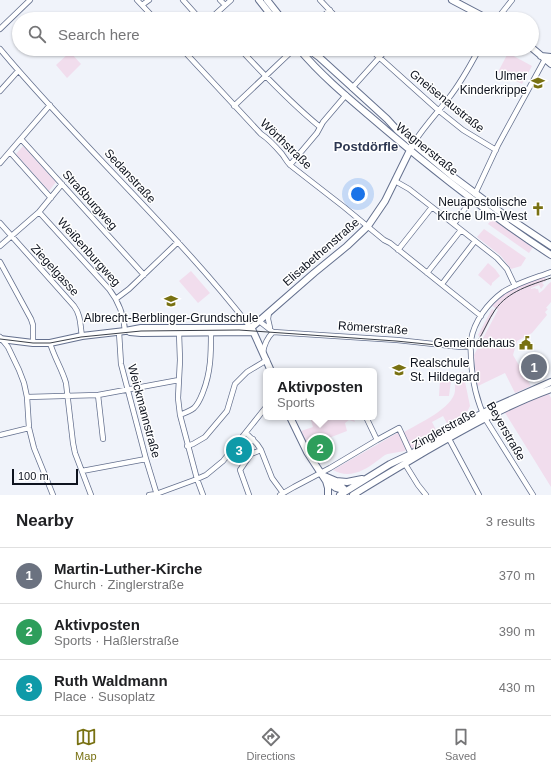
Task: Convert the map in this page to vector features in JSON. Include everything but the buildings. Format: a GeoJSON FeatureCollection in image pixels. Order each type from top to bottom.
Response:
{"type":"FeatureCollection","features":[{"type":"Feature","properties":{"kind":"street"},"geometry":{"type":"LineString","coordinates":[[18,12],[30,0]]}},
{"type":"Feature","properties":{"kind":"street"},"geometry":{"type":"LineString","coordinates":[[137,0],[148,12]]}},
{"type":"Feature","properties":{"kind":"street"},"geometry":{"type":"LineString","coordinates":[[142,5],[149,0]]}},
{"type":"Feature","properties":{"kind":"street"},"geometry":{"type":"LineString","coordinates":[[183,0],[194,12]]}},
{"type":"Feature","properties":{"kind":"street"},"geometry":{"type":"LineString","coordinates":[[220,0],[225,5]]}},
{"type":"Feature","properties":{"kind":"street"},"geometry":{"type":"LineString","coordinates":[[218,12],[231,0]]}},
{"type":"Feature","properties":{"kind":"street"},"geometry":{"type":"LineString","coordinates":[[259,0],[268,12]]}},
{"type":"Feature","properties":{"kind":"street"},"geometry":{"type":"LineString","coordinates":[[267,0],[276,12]]}},
{"type":"Feature","properties":{"kind":"street"},"geometry":{"type":"LineString","coordinates":[[320,0],[330,10]]}},
{"type":"Feature","properties":{"kind":"street"},"geometry":{"type":"LineString","coordinates":[[452,0],[475,12]]}},
{"type":"Feature","properties":{"kind":"street"},"geometry":{"type":"LineString","coordinates":[[503,12],[512,0]]}},
{"type":"Feature","properties":{"kind":"street"},"geometry":{"type":"LineString","coordinates":[[0,29],[12,17]]}},
{"type":"Feature","properties":{"kind":"street","name":"Sedanstraße"},"geometry":{"type":"LineString","coordinates":[[0,49],[18,71],[178,242],[252,330]]}},
{"type":"Feature","properties":{"kind":"street","name":"Wörthstraße"},"geometry":{"type":"LineString","coordinates":[[188,56],[260,134],[284,156],[290,165],[481,316]]}},
{"type":"Feature","properties":{"kind":"street"},"geometry":{"type":"LineString","coordinates":[[246,56],[281,93],[320,127]]}},
{"type":"Feature","properties":{"kind":"street"},"geometry":{"type":"LineString","coordinates":[[234,106],[286,56]]}},
{"type":"Feature","properties":{"kind":"street","name":"Wagnerstraße"},"geometry":{"type":"LineString","coordinates":[[305,56],[346,95],[411,147],[452,176],[499,220],[551,255]]}},
{"type":"Feature","properties":{"kind":"street","name":"Wagnerstraße"},"geometry":{"type":"LineString","coordinates":[[317,56],[352,88],[411,147]]}},
{"type":"Feature","properties":{"kind":"street","name":"Elisabethenstraße"},"geometry":{"type":"LineString","coordinates":[[252,330],[269,312],[347,246],[368,226],[385,201],[417,136],[457,86],[475,56]]}},
{"type":"Feature","properties":{"kind":"street"},"geometry":{"type":"LineString","coordinates":[[454,224],[474,197],[497,148],[546,57],[551,64]]}},
{"type":"Feature","properties":{"kind":"street"},"geometry":{"type":"LineString","coordinates":[[290,165],[317,133],[323,122],[379,58]]}},
{"type":"Feature","properties":{"kind":"street","name":"Gneisenaustraße"},"geometry":{"type":"LineString","coordinates":[[379,58],[463,130],[497,148]]}},
{"type":"Feature","properties":{"kind":"street"},"geometry":{"type":"LineString","coordinates":[[0,91],[18,71]]}},
{"type":"Feature","properties":{"kind":"street"},"geometry":{"type":"LineString","coordinates":[[0,163],[50,105]]}},
{"type":"Feature","properties":{"kind":"street","name":"Straßburgweg"},"geometry":{"type":"LineString","coordinates":[[21,139],[144,275]]}},
{"type":"Feature","properties":{"kind":"street"},"geometry":{"type":"LineString","coordinates":[[10,152],[51,198]]}},
{"type":"Feature","properties":{"kind":"street"},"geometry":{"type":"LineString","coordinates":[[395,181],[409,189],[500,261],[508,272],[515,286]]}},
{"type":"Feature","properties":{"kind":"street"},"geometry":{"type":"LineString","coordinates":[[0,246],[39,212],[62,184]]}},
{"type":"Feature","properties":{"kind":"street","name":"Wagnerstraße"},"geometry":{"type":"LineString","coordinates":[[474,197],[551,246]]}},
{"type":"Feature","properties":{"kind":"street"},"geometry":{"type":"LineString","coordinates":[[398,250],[432,207]]}},
{"type":"Feature","properties":{"kind":"street","name":"Weißenburgweg"},"geometry":{"type":"LineString","coordinates":[[39,212],[117,298],[124,323],[122,331]]}},
{"type":"Feature","properties":{"kind":"street","name":"Ziegelgasse"},"geometry":{"type":"LineString","coordinates":[[0,223],[78,311],[82,336]]}},
{"type":"Feature","properties":{"kind":"street"},"geometry":{"type":"LineString","coordinates":[[427,273],[461,230]]}},
{"type":"Feature","properties":{"kind":"street"},"geometry":{"type":"LineString","coordinates":[[442,284],[475,241]]}},
{"type":"Feature","properties":{"kind":"street"},"geometry":{"type":"LineString","coordinates":[[117,298],[129,289],[178,242]]}},
{"type":"Feature","properties":{"kind":"street"},"geometry":{"type":"LineString","coordinates":[[0,262],[31,319],[33,325],[33,342]]}},
{"type":"Feature","properties":{"kind":"street","name":"Beyerstraße"},"geometry":{"type":"LineString","coordinates":[[533,495],[484,416],[473,384],[470,347],[474,329],[481,316],[496,298],[515,286],[551,272]]}},
{"type":"Feature","properties":{"kind":"street"},"geometry":{"type":"LineString","coordinates":[[269,312],[269,326],[272,330]]}},
{"type":"Feature","properties":{"kind":"street"},"geometry":{"type":"LineString","coordinates":[[259,321],[272,330]]}},
{"type":"Feature","properties":{"kind":"street"},"geometry":{"type":"LineString","coordinates":[[0,338],[50,343],[82,336],[141,328],[252,330],[270,368]]}},
{"type":"Feature","properties":{"kind":"street"},"geometry":{"type":"LineString","coordinates":[[122,331],[141,333],[179,333],[239,330]]}},
{"type":"Feature","properties":{"kind":"street"},"geometry":{"type":"LineString","coordinates":[[263,353],[264,346],[272,330]]}},
{"type":"Feature","properties":{"kind":"street","name":"Römerstraße"},"geometry":{"type":"LineString","coordinates":[[272,330],[470,347]]}},
{"type":"Feature","properties":{"kind":"street","name":"Weickmannstraße"},"geometry":{"type":"LineString","coordinates":[[122,331],[121,364],[156,494]]}},
{"type":"Feature","properties":{"kind":"street"},"geometry":{"type":"LineString","coordinates":[[180,415],[188,412],[200,400],[208,381],[211,332]]}},
{"type":"Feature","properties":{"kind":"street"},"geometry":{"type":"LineString","coordinates":[[179,333],[180,360],[178,398],[180,415],[197,479],[203,495]]}},
{"type":"Feature","properties":{"kind":"street"},"geometry":{"type":"LineString","coordinates":[[0,338],[8,347],[24,383],[27,397],[29,428],[34,448],[53,495]]}},
{"type":"Feature","properties":{"kind":"street"},"geometry":{"type":"LineString","coordinates":[[50,343],[64,373],[75,453],[91,495]]}},
{"type":"Feature","properties":{"kind":"street"},"geometry":{"type":"LineString","coordinates":[[188,446],[204,437],[227,412],[235,384],[247,372],[267,360]]}},
{"type":"Feature","properties":{"kind":"street"},"geometry":{"type":"LineString","coordinates":[[27,397],[98,395],[178,380]]}},
{"type":"Feature","properties":{"kind":"street","name":"Zinglerstraße"},"geometry":{"type":"LineString","coordinates":[[484,416],[498,406],[551,382]]}},
{"type":"Feature","properties":{"kind":"street","name":"Zinglerstraße"},"geometry":{"type":"LineString","coordinates":[[350,494],[365,479],[390,464],[484,416],[550,390]]}},
{"type":"Feature","properties":{"kind":"street"},"geometry":{"type":"LineString","coordinates":[[98,395],[103,439]]}},
{"type":"Feature","properties":{"kind":"street"},"geometry":{"type":"LineString","coordinates":[[148,495],[156,494],[206,475],[223,461],[263,410]]}},
{"type":"Feature","properties":{"kind":"street"},"geometry":{"type":"LineString","coordinates":[[291,420],[307,452],[323,476],[328,488],[328,495]]}},
{"type":"Feature","properties":{"kind":"street"},"geometry":{"type":"LineString","coordinates":[[367,420],[377,440]]}},
{"type":"Feature","properties":{"kind":"street"},"geometry":{"type":"LineString","coordinates":[[0,435],[29,428]]}},
{"type":"Feature","properties":{"kind":"street","name":"Zinglerstraße"},"geometry":{"type":"LineString","coordinates":[[281,494],[323,476],[377,440],[399,428],[411,454]]}},
{"type":"Feature","properties":{"kind":"street"},"geometry":{"type":"LineString","coordinates":[[246,432],[261,450],[272,478],[281,494]]}},
{"type":"Feature","properties":{"kind":"street"},"geometry":{"type":"LineString","coordinates":[[447,436],[479,495]]}},
{"type":"Feature","properties":{"kind":"street","name":"Zinglerstraße"},"geometry":{"type":"LineString","coordinates":[[350,494],[405,464],[447,436]]}},
{"type":"Feature","properties":{"kind":"street"},"geometry":{"type":"LineString","coordinates":[[242,451],[253,439]]}},
{"type":"Feature","properties":{"kind":"street"},"geometry":{"type":"LineString","coordinates":[[249,495],[240,470],[251,454],[261,450]]}},
{"type":"Feature","properties":{"kind":"street"},"geometry":{"type":"LineString","coordinates":[[82,472],[146,459]]}},
{"type":"Feature","properties":{"kind":"street"},"geometry":{"type":"LineString","coordinates":[[405,464],[426,495]]}},
{"type":"Feature","properties":{"kind":"street"},"geometry":{"type":"LineString","coordinates":[[323,476],[336,481],[350,494]]}},
{"type":"Feature","properties":{"kind":"street"},"geometry":{"type":"LineString","coordinates":[[323,476],[336,488],[350,494]]}},
{"type":"Feature","properties":{"kind":"street"},"geometry":{"type":"LineString","coordinates":[[336,481],[365,479]]}},
{"type":"Feature","properties":{"kind":"street"},"geometry":{"type":"LineString","coordinates":[[340,495],[350,494]]}},
{"type":"Feature","properties":{"kind":"shaded area"},"geometry":{"type":"Polygon","coordinates":[[[66,56],[74,56],[81,64],[67,78],[56,65],[66,56]]]}},
{"type":"Feature","properties":{"kind":"shaded area"},"geometry":{"type":"Polygon","coordinates":[[[506,56],[514,56],[532,66],[522,84],[498,72],[506,56]]]}},
{"type":"Feature","properties":{"kind":"shaded area"},"geometry":{"type":"Polygon","coordinates":[[[23,146],[56,182],[49,191],[16,154],[23,146]]]}},
{"type":"Feature","properties":{"kind":"shaded area"},"geometry":{"type":"Polygon","coordinates":[[[492,219],[533,247],[529,253],[488,224],[492,219]]]}},
{"type":"Feature","properties":{"kind":"shaded area"},"geometry":{"type":"Polygon","coordinates":[[[484,229],[526,258],[521,266],[511,269],[501,256],[477,237],[484,229]]]}},
{"type":"Feature","properties":{"kind":"shaded area"},"geometry":{"type":"Polygon","coordinates":[[[488,263],[500,276],[492,283],[491,286],[478,275],[488,263]]]}},
{"type":"Feature","properties":{"kind":"shaded area"},"geometry":{"type":"Polygon","coordinates":[[[191,271],[210,293],[198,303],[179,281],[191,271]]]}},
{"type":"Feature","properties":{"kind":"shaded area"},"geometry":{"type":"Polygon","coordinates":[[[551,273],[551,275],[545,277],[546,281],[542,283],[544,285],[541,289],[539,285],[531,288],[538,289],[539,293],[551,282],[551,302],[546,308],[548,309],[545,312],[547,315],[532,333],[517,341],[513,355],[531,386],[515,393],[505,373],[478,386],[474,355],[498,310],[491,305],[502,295],[513,289],[551,273]]]}},
{"type":"Feature","properties":{"kind":"shaded area"},"geometry":{"type":"Polygon","coordinates":[[[492,309],[495,311],[481,338],[478,335],[492,309]]]}},
{"type":"Feature","properties":{"kind":"shaded area"},"geometry":{"type":"Polygon","coordinates":[[[463,372],[470,406],[464,418],[449,427],[443,416],[432,422],[438,434],[411,449],[404,432],[434,415],[448,403],[453,397],[455,391],[454,375],[463,372]]]}},
{"type":"Feature","properties":{"kind":"shaded area"},"geometry":{"type":"Polygon","coordinates":[[[440,380],[451,381],[449,396],[439,396],[440,380]]]}},
{"type":"Feature","properties":{"kind":"shaded area"},"geometry":{"type":"Polygon","coordinates":[[[548,392],[551,398],[551,487],[504,411],[548,392]]]}},
{"type":"Feature","properties":{"kind":"shaded area"},"geometry":{"type":"Polygon","coordinates":[[[311,420],[349,420],[345,423],[347,431],[321,441],[320,439],[308,446],[301,431],[313,427],[311,420]]]}},
{"type":"Feature","properties":{"kind":"shaded area"},"geometry":{"type":"Polygon","coordinates":[[[399,432],[407,450],[385,455],[372,465],[356,473],[345,474],[333,470],[399,432]]]}},
{"type":"Feature","properties":{"kind":"tram line"},"geometry":{"type":"LineString","coordinates":[[0,339],[33,343],[50,343],[81,337],[141,331],[239,330],[396,341],[467,348],[477,342],[500,303],[513,293],[551,278]]}},
{"type":"Feature","properties":{"kind":"place","name":"Ulmer Kinderkrippe"},"geometry":{"type":"Point","coordinates":[538,83]}},
{"type":"Feature","properties":{"kind":"place","name":"Neuapostolische Kirche Ulm-West"},"geometry":{"type":"Point","coordinates":[538,209]}},
{"type":"Feature","properties":{"kind":"place","name":"Albrecht-Berblinger-Grundschule"},"geometry":{"type":"Point","coordinates":[171,301]}},
{"type":"Feature","properties":{"kind":"place","name":"Gemeindehaus"},"geometry":{"type":"Point","coordinates":[526,343]}},
{"type":"Feature","properties":{"kind":"place","name":"Martin-Luther-Kirche"},"geometry":{"type":"Point","coordinates":[534,367]}},
{"type":"Feature","properties":{"kind":"place","name":"Realschule St. Hildegard"},"geometry":{"type":"Point","coordinates":[399,370]}},
{"type":"Feature","properties":{"kind":"place","name":"Aktivposten"},"geometry":{"type":"Point","coordinates":[320,448]}},
{"type":"Feature","properties":{"kind":"place","name":"Ruth Waldmann"},"geometry":{"type":"Point","coordinates":[239,450]}},
{"type":"Feature","properties":{"kind":"district","name":"Postdörfle"},"geometry":{"type":"Point","coordinates":[366,146]}}]}
